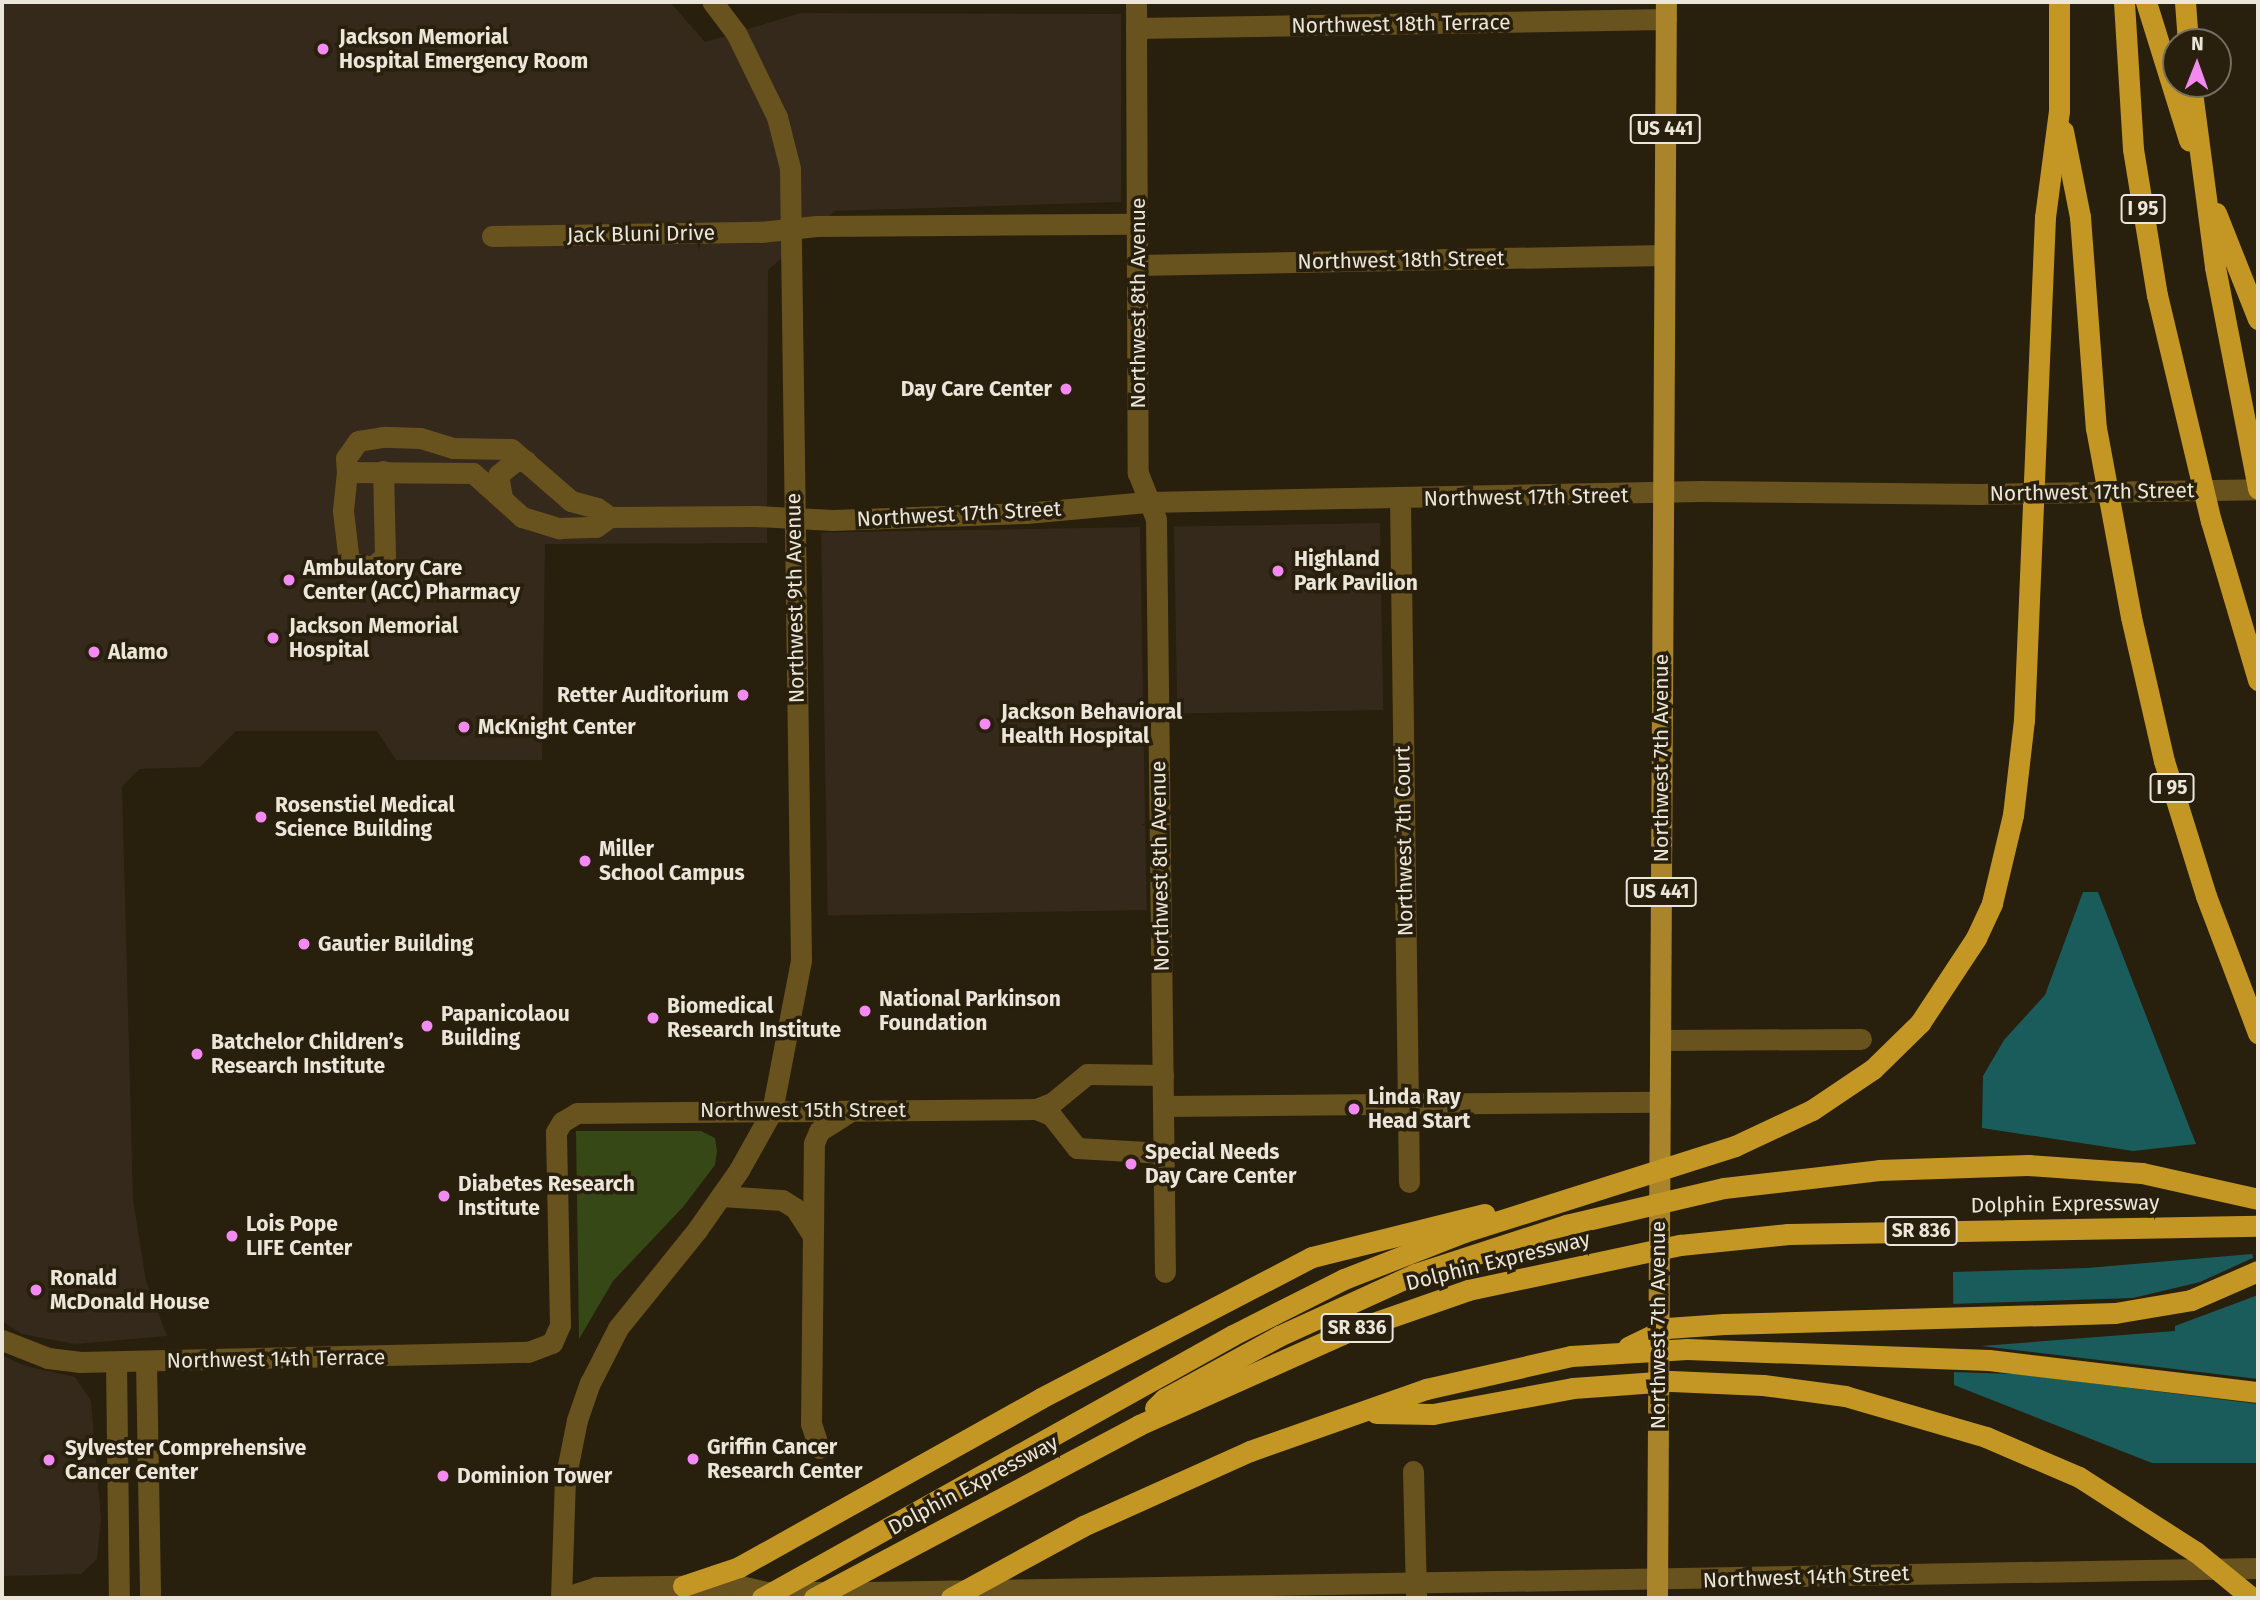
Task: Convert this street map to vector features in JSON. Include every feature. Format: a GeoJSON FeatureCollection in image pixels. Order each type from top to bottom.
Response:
{"type":"FeatureCollection","features":[{"type":"Feature","properties":{"kind":"highway","name":"I 95"},"geometry":{"type":"LineString","coordinates":[[2059,2],[2059,111],[2080,217],[2096,428],[2120,558],[2164,761],[2206,896],[2254,1015],[2258,1033]]}},
{"type":"Feature","properties":{"kind":"highway","name":"I 95"},"geometry":{"type":"LineString","coordinates":[[2124,2],[2133,149],[2157,295],[2184,412],[2258,680]]}},
{"type":"Feature","properties":{"kind":"highway"},"geometry":{"type":"LineString","coordinates":[[2146,2],[2174,99],[2258,319]]}},
{"type":"Feature","properties":{"kind":"highway"},"geometry":{"type":"LineString","coordinates":[[2185,2],[2187,28]]}},
{"type":"Feature","properties":{"kind":"highway"},"geometry":{"type":"LineString","coordinates":[[2193,98],[2215,267],[2258,489]]}},
{"type":"Feature","properties":{"kind":"highway"},"geometry":{"type":"LineString","coordinates":[[761,1596],[892,1527],[1286,1307],[1404,1254],[1560,1200],[1735,1146],[1843,1091],[1873,1069],[1920,1023],[1976,938],[1992,903],[2013,815],[2024,720],[2045,217],[2059,111]]}},
{"type":"Feature","properties":{"kind":"highway"},"geometry":{"type":"LineString","coordinates":[[1139,1425],[1164,1399],[1351,1302],[1441,1265],[1566,1224],[1724,1188],[1935,1166],[2113,1170],[2258,1199]]}},
{"type":"Feature","properties":{"kind":"highway"},"geometry":{"type":"LineString","coordinates":[[683,1586],[739,1567],[1041,1398],[1312,1257],[1439,1223],[1560,1200]]}},
{"type":"Feature","properties":{"kind":"highway","name":"Dolphin Expressway"},"geometry":{"type":"LineString","coordinates":[[814,1598],[1139,1425],[1414,1306],[1587,1262],[1681,1245],[1788,1234],[2258,1226]]}},
{"type":"Feature","properties":{"kind":"highway"},"geometry":{"type":"LineString","coordinates":[[1620,1350],[1667,1328],[2127,1311],[2191,1300],[2258,1271]]}},
{"type":"Feature","properties":{"kind":"highway"},"geometry":{"type":"LineString","coordinates":[[951,1598],[1083,1526],[1250,1451],[1426,1389],[1570,1356],[1620,1350],[1989,1360],[2258,1392]]}},
{"type":"Feature","properties":{"kind":"highway"},"geometry":{"type":"LineString","coordinates":[[1359,1413],[1433,1414],[1573,1388],[1671,1381],[1763,1385],[1846,1396],[1940,1421],[2079,1478],[2196,1552],[2252,1598]]}},
{"type":"Feature","properties":{"kind":"main road","name":"Northwest 7th Avenue"},"geometry":{"type":"LineString","coordinates":[[1657,1590],[1666,10]]}},
{"type":"Feature","properties":{"kind":"street","name":"Northwest 9th Avenue"},"geometry":{"type":"LineString","coordinates":[[562,1598],[569,1452],[590,1383],[618,1328],[721,1196],[772,1111],[801,960],[790,168],[778,117],[736,33],[713,2]]}},
{"type":"Feature","properties":{"kind":"street","name":"Northwest 8th Avenue"},"geometry":{"type":"LineString","coordinates":[[1136,2],[1138,473],[1147,502],[1156,519],[1165,1272]]}},
{"type":"Feature","properties":{"kind":"street","name":"Northwest 18th Terrace"},"geometry":{"type":"LineString","coordinates":[[1136,28],[1666,10]]}},
{"type":"Feature","properties":{"kind":"street"},"geometry":{"type":"LineString","coordinates":[[790,228],[1051,221],[1138,224]]}},
{"type":"Feature","properties":{"kind":"street","name":"Jack Bluni Drive"},"geometry":{"type":"LineString","coordinates":[[492,236],[790,228]]}},
{"type":"Feature","properties":{"kind":"street","name":"Northwest 18th Street"},"geometry":{"type":"LineString","coordinates":[[1138,265],[1664,256]]}},
{"type":"Feature","properties":{"kind":"street"},"geometry":{"type":"LineString","coordinates":[[347,472],[383,471],[467,471],[502,497],[522,517],[550,527],[596,527],[610,517],[597,508],[571,501],[511,449],[453,448],[420,438],[383,437],[354,446],[346,458],[343,511],[349,562],[373,567],[385,556],[383,471]]}},
{"type":"Feature","properties":{"kind":"street"},"geometry":{"type":"LineString","coordinates":[[502,497],[498,475],[515,461],[526,461]]}},
{"type":"Feature","properties":{"kind":"street","name":"Northwest 17th Street"},"geometry":{"type":"LineString","coordinates":[[610,517],[793,518],[1026,513],[1147,502],[2258,489]]}},
{"type":"Feature","properties":{"kind":"street","name":"Northwest 7th Court"},"geometry":{"type":"LineString","coordinates":[[1400,499],[1409,1182]]}},
{"type":"Feature","properties":{"kind":"street"},"geometry":{"type":"LineString","coordinates":[[1660,1040],[1861,1039]]}},
{"type":"Feature","properties":{"kind":"street","name":"Northwest 15th Street"},"geometry":{"type":"LineString","coordinates":[[552,1343],[560,1325],[556,1132],[571,1116],[586,1111],[850,1112],[1036,1109],[1052,1103],[1087,1074],[1163,1075]]}},
{"type":"Feature","properties":{"kind":"street"},"geometry":{"type":"LineString","coordinates":[[1164,1106],[1660,1102]]}},
{"type":"Feature","properties":{"kind":"street"},"geometry":{"type":"LineString","coordinates":[[1036,1109],[1051,1115],[1077,1148],[1164,1153]]}},
{"type":"Feature","properties":{"kind":"street"},"geometry":{"type":"LineString","coordinates":[[819,1448],[810,1424],[814,1143],[819,1131],[850,1112]]}},
{"type":"Feature","properties":{"kind":"street"},"geometry":{"type":"LineString","coordinates":[[721,1196],[782,1200],[795,1208],[812,1234]]}},
{"type":"Feature","properties":{"kind":"street","name":"Northwest 14th Terrace"},"geometry":{"type":"LineString","coordinates":[[2,1340],[58,1360],[116,1362],[517,1354],[552,1343]]}},
{"type":"Feature","properties":{"kind":"street"},"geometry":{"type":"LineString","coordinates":[[146,1361],[150,1598]]}},
{"type":"Feature","properties":{"kind":"street"},"geometry":{"type":"LineString","coordinates":[[116,1362],[119,1598]]}},
{"type":"Feature","properties":{"kind":"street"},"geometry":{"type":"LineString","coordinates":[[1413,1471],[1416,1592]]}},
{"type":"Feature","properties":{"kind":"street","name":"Northwest 14th Street"},"geometry":{"type":"LineString","coordinates":[[562,1598],[596,1587],[683,1586],[736,1586],[761,1596],[1657,1590],[2258,1568]]}},
{"type":"Feature","properties":{"kind":"shaded area","name":"Jackson Memorial Hospital"},"geometry":{"type":"Polygon","coordinates":[[[2,2],[670,2],[705,42],[801,13],[1121,14],[1121,202],[835,211],[768,270],[767,543],[545,544],[542,760],[396,760],[377,731],[236,731],[200,767],[140,769],[122,786],[133,1200],[146,1281],[167,1336],[75,1344],[22,1334],[2,1321],[2,2]]]}},
{"type":"Feature","properties":{"kind":"shaded area","name":"Highland Park Pavilion"},"geometry":{"type":"Polygon","coordinates":[[[1380,523],[1383,710],[1177,714],[1174,527],[1380,523]]]}},
{"type":"Feature","properties":{"kind":"shaded area","name":"Jackson Behavioral Health Hospital"},"geometry":{"type":"Polygon","coordinates":[[[1140,527],[1147,910],[828,916],[821,533],[1140,527]]]}},
{"type":"Feature","properties":{"kind":"shaded area","name":"Sylvester Comprehensive Cancer Center"},"geometry":{"type":"Polygon","coordinates":[[[2,1355],[25,1366],[75,1377],[91,1401],[101,1519],[97,1559],[81,1574],[2,1576],[2,1355]]]}},
{"type":"Feature","properties":{"kind":"green space"},"geometry":{"type":"Polygon","coordinates":[[[576,1131],[701,1131],[715,1138],[717,1151],[715,1165],[683,1207],[613,1281],[579,1339],[576,1131]]]}},
{"type":"Feature","properties":{"kind":"water"},"geometry":{"type":"Polygon","coordinates":[[[2083,892],[2098,892],[2196,1144],[2133,1151],[1982,1128],[1983,1076],[2004,1040],[2045,995],[2083,892]]]}},
{"type":"Feature","properties":{"kind":"water"},"geometry":{"type":"Polygon","coordinates":[[[2252,1254],[2258,1270],[2258,1463],[2152,1463],[1954,1385],[1953,1272],[2087,1268],[2252,1254]]]}},
{"type":"Feature","properties":{"kind":"pier"},"geometry":{"type":"Polygon","coordinates":[[[2257,1256],[2258,1295],[2175,1326],[2175,1331],[1981,1346],[2258,1379],[2258,1404],[2017,1374],[1950,1372],[1950,1304],[2133,1298],[2200,1282],[2257,1256]]]}},
{"type":"Feature","properties":{"kind":"place","name":"Jackson Memorial Hospital Emergency Room"},"geometry":{"type":"Point","coordinates":[323,49]}},
{"type":"Feature","properties":{"kind":"place","name":"Day Care Center"},"geometry":{"type":"Point","coordinates":[1066,389]}},
{"type":"Feature","properties":{"kind":"place","name":"Highland Park Pavilion"},"geometry":{"type":"Point","coordinates":[1278,571]}},
{"type":"Feature","properties":{"kind":"place","name":"Ambulatory Care Center (ACC) Pharmacy"},"geometry":{"type":"Point","coordinates":[289,580]}},
{"type":"Feature","properties":{"kind":"place","name":"Jackson Memorial Hospital"},"geometry":{"type":"Point","coordinates":[273,638]}},
{"type":"Feature","properties":{"kind":"place","name":"Alamo"},"geometry":{"type":"Point","coordinates":[94,652]}},
{"type":"Feature","properties":{"kind":"place","name":"Retter Auditorium"},"geometry":{"type":"Point","coordinates":[743,695]}},
{"type":"Feature","properties":{"kind":"place","name":"Jackson Behavioral Health Hospital"},"geometry":{"type":"Point","coordinates":[985,724]}},
{"type":"Feature","properties":{"kind":"place","name":"McKnight Center"},"geometry":{"type":"Point","coordinates":[464,727]}},
{"type":"Feature","properties":{"kind":"place","name":"Rosenstiel Medical Science Building"},"geometry":{"type":"Point","coordinates":[261,817]}},
{"type":"Feature","properties":{"kind":"place","name":"Miller School Campus"},"geometry":{"type":"Point","coordinates":[585,861]}},
{"type":"Feature","properties":{"kind":"place","name":"Gautier Building"},"geometry":{"type":"Point","coordinates":[304,944]}},
{"type":"Feature","properties":{"kind":"place","name":"National Parkinson Foundation"},"geometry":{"type":"Point","coordinates":[865,1011]}},
{"type":"Feature","properties":{"kind":"place","name":"Biomedical Research Institute"},"geometry":{"type":"Point","coordinates":[653,1018]}},
{"type":"Feature","properties":{"kind":"place","name":"Papanicolaou Building"},"geometry":{"type":"Point","coordinates":[427,1026]}},
{"type":"Feature","properties":{"kind":"place","name":"Batchelor Children’s Research Institute"},"geometry":{"type":"Point","coordinates":[197,1054]}},
{"type":"Feature","properties":{"kind":"place","name":"Linda Ray Head Start"},"geometry":{"type":"Point","coordinates":[1354,1109]}},
{"type":"Feature","properties":{"kind":"place","name":"Special Needs Day Care Center"},"geometry":{"type":"Point","coordinates":[1131,1164]}},
{"type":"Feature","properties":{"kind":"place","name":"Diabetes Research Institute"},"geometry":{"type":"Point","coordinates":[444,1196]}},
{"type":"Feature","properties":{"kind":"place","name":"Lois Pope LIFE Center"},"geometry":{"type":"Point","coordinates":[232,1236]}},
{"type":"Feature","properties":{"kind":"place","name":"Ronald McDonald House"},"geometry":{"type":"Point","coordinates":[36,1290]}},
{"type":"Feature","properties":{"kind":"place","name":"Griffin Cancer Research Center"},"geometry":{"type":"Point","coordinates":[693,1459]}},
{"type":"Feature","properties":{"kind":"place","name":"Sylvester Comprehensive Cancer Center"},"geometry":{"type":"Point","coordinates":[49,1460]}},
{"type":"Feature","properties":{"kind":"place","name":"Dominion Tower"},"geometry":{"type":"Point","coordinates":[443,1476]}}]}
